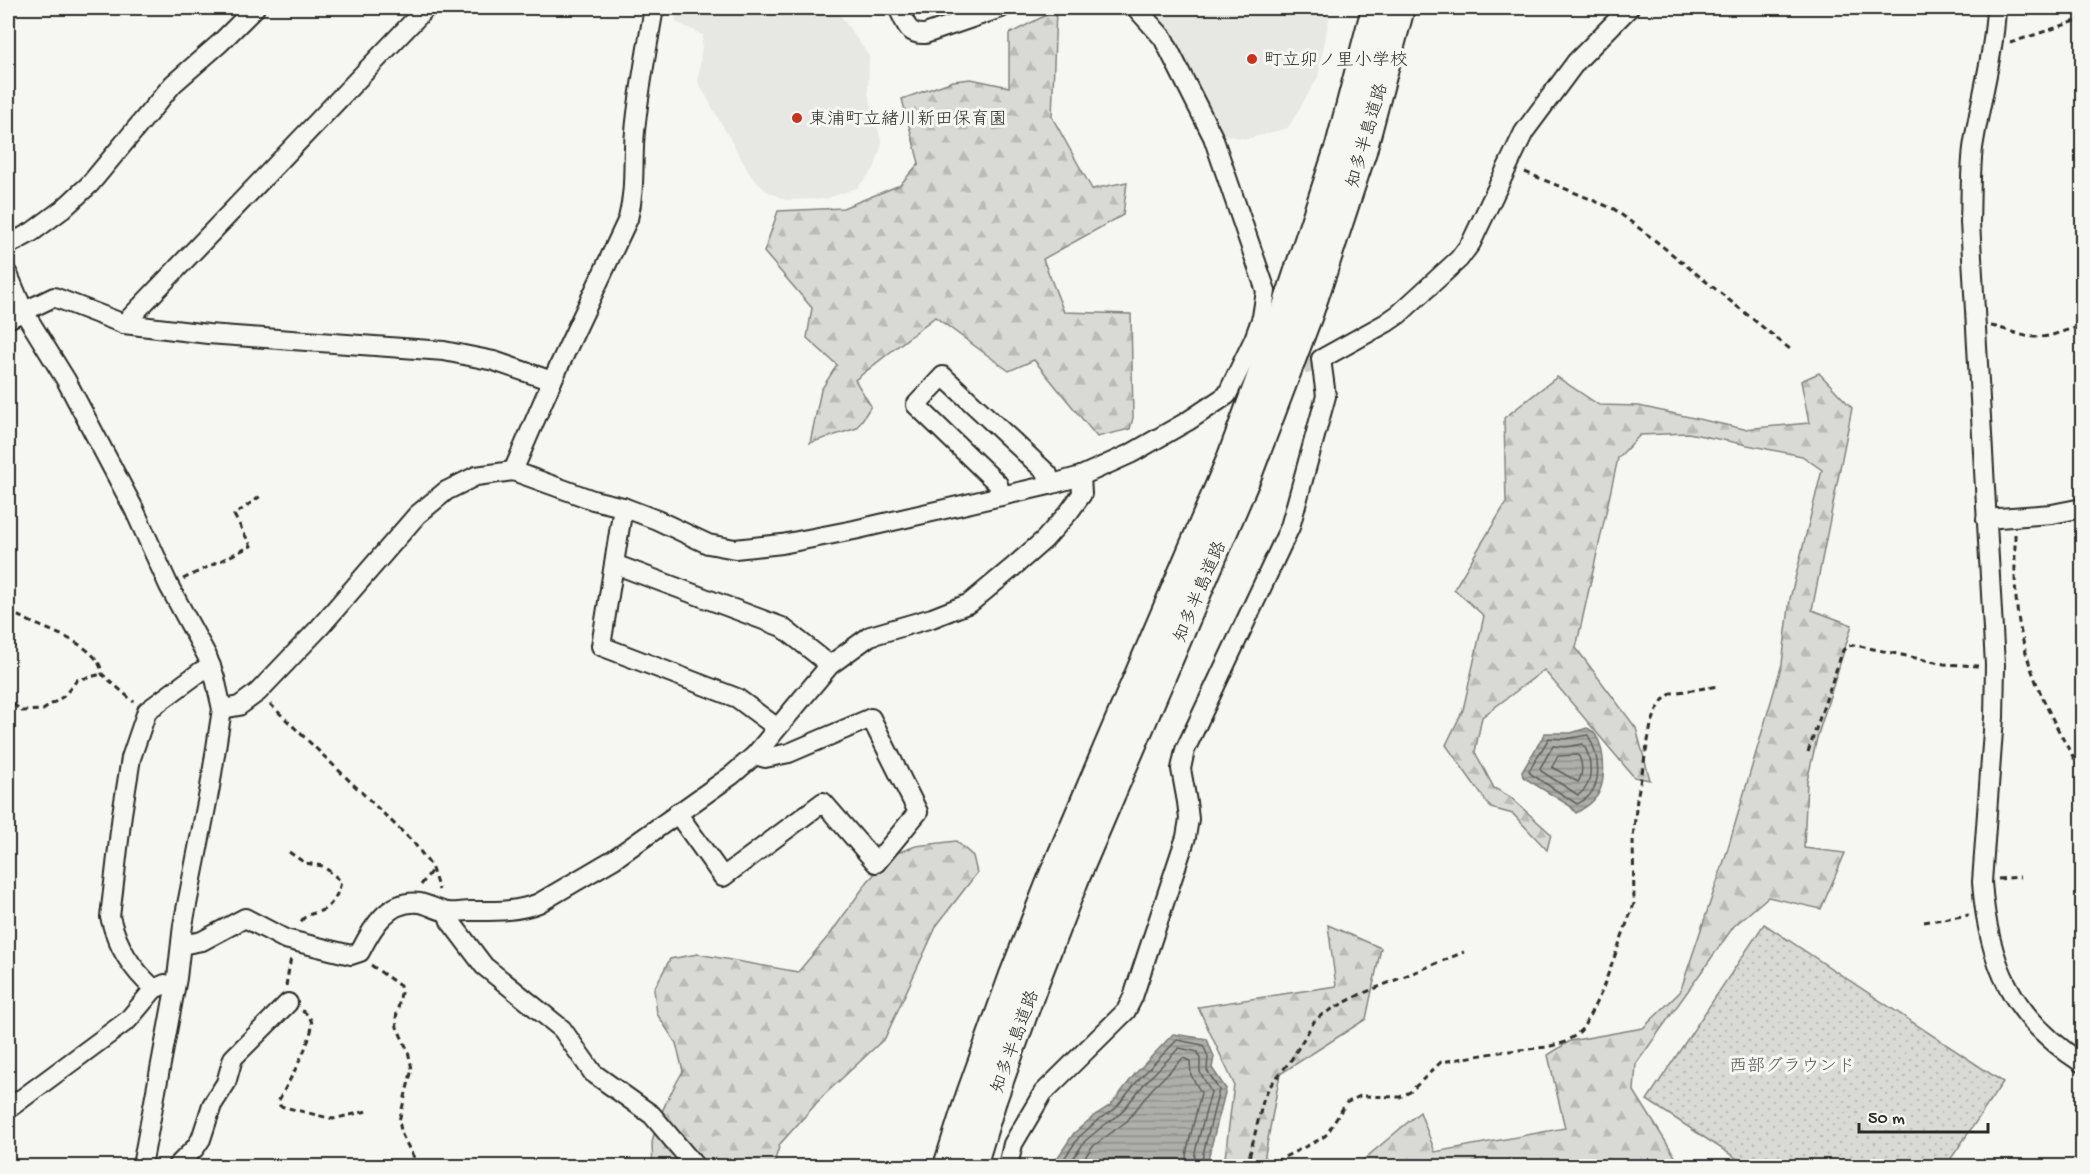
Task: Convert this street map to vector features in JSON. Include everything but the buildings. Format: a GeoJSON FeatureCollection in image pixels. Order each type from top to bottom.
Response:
{"type":"FeatureCollection","features":[{"type":"Feature","properties":{"kind":"highway","name":"知多半島道路"},"geometry":{"type":"LineString","coordinates":[[947,1167],[970,1094],[1017,964],[1093,777],[1233,452],[1285,310],[1339,146],[1375,8]]}},
{"type":"Feature","properties":{"kind":"highway","name":"知多半島道路"},"geometry":{"type":"LineString","coordinates":[[973,1167],[993,1100],[1071,890],[1249,473],[1309,315],[1363,151],[1401,8]]}},
{"type":"Feature","properties":{"kind":"street"},"geometry":{"type":"LineString","coordinates":[[8,245],[32,232],[63,209],[90,184],[173,84],[220,43],[255,8]]}},
{"type":"Feature","properties":{"kind":"street"},"geometry":{"type":"LineString","coordinates":[[124,324],[426,8]]}},
{"type":"Feature","properties":{"kind":"street"},"geometry":{"type":"LineString","coordinates":[[513,471],[627,219],[633,199],[635,133],[654,8]]}},
{"type":"Feature","properties":{"kind":"street"},"geometry":{"type":"LineString","coordinates":[[898,8],[907,28],[917,34],[925,34],[1001,8]]}},
{"type":"Feature","properties":{"kind":"street"},"geometry":{"type":"LineString","coordinates":[[222,709],[239,706],[258,692],[320,627],[400,533],[430,503],[446,491],[476,476],[513,471],[593,500],[623,507],[708,544],[735,549],[782,544],[844,532],[1081,477],[1132,453],[1188,421],[1227,395],[1254,339],[1262,317],[1266,291],[1213,137],[1163,38],[1136,8]]}},
{"type":"Feature","properties":{"kind":"street"},"geometry":{"type":"LineString","coordinates":[[1008,1167],[1013,1144],[1043,1093],[1126,1011],[1133,997],[1186,837],[1187,802],[1181,769],[1185,750],[1290,527],[1326,396],[1321,359],[1386,323],[1459,259],[1471,243],[1524,132],[1576,62],[1629,8]]}},
{"type":"Feature","properties":{"kind":"street"},"geometry":{"type":"LineString","coordinates":[[1996,8],[1993,41],[1973,151],[1970,222],[1995,665],[1994,717],[1982,882],[1988,932],[2000,970],[2019,1006],[2043,1035],[2082,1063]]}},
{"type":"Feature","properties":{"kind":"street"},"geometry":{"type":"LineString","coordinates":[[8,274],[16,316],[66,380],[134,509],[169,586],[211,666],[222,709],[204,821],[193,868],[177,978],[142,1167]]}},
{"type":"Feature","properties":{"kind":"street"},"geometry":{"type":"LineString","coordinates":[[16,316],[54,297],[124,324],[208,334],[444,351],[494,361],[552,381]]}},
{"type":"Feature","properties":{"kind":"street"},"geometry":{"type":"LineString","coordinates":[[1001,496],[998,484],[916,405],[943,376],[1048,474],[1049,485]]}},
{"type":"Feature","properties":{"kind":"street"},"geometry":{"type":"LineString","coordinates":[[181,945],[202,941],[245,918],[291,940],[351,955],[360,952],[369,933],[383,914],[411,903],[423,904],[447,912],[504,910],[526,908],[532,905],[606,864],[732,775],[754,755],[830,665],[870,636],[932,618],[970,603],[1020,561],[1069,512],[1082,494],[1081,477]]}},
{"type":"Feature","properties":{"kind":"street"},"geometry":{"type":"LineString","coordinates":[[623,507],[601,646],[737,698],[776,727]]}},
{"type":"Feature","properties":{"kind":"street"},"geometry":{"type":"LineString","coordinates":[[1986,519],[2082,508]]}},
{"type":"Feature","properties":{"kind":"street"},"geometry":{"type":"LineString","coordinates":[[614,564],[782,627],[830,665]]}},
{"type":"Feature","properties":{"kind":"street"},"geometry":{"type":"LineString","coordinates":[[154,989],[134,970],[114,933],[110,917],[129,769],[147,711],[211,666]]}},
{"type":"Feature","properties":{"kind":"street"},"geometry":{"type":"LineString","coordinates":[[677,813],[723,877],[823,802],[876,863],[918,812],[871,718],[789,753],[765,758],[754,755]]}},
{"type":"Feature","properties":{"kind":"street"},"geometry":{"type":"LineString","coordinates":[[447,912],[450,921],[484,966],[562,1029],[593,1073],[652,1115],[695,1167]]}},
{"type":"Feature","properties":{"kind":"street"},"geometry":{"type":"LineString","coordinates":[[8,1109],[128,1020],[154,989],[177,978]]}},
{"type":"Feature","properties":{"kind":"street"},"geometry":{"type":"LineString","coordinates":[[177,1167],[201,1139],[212,1105],[226,1083],[233,1058],[288,1003]]}},
{"type":"Feature","properties":{"kind":"path"},"geometry":{"type":"LineString","coordinates":[[1993,41],[2012,42],[2082,19]]}},
{"type":"Feature","properties":{"kind":"path"},"geometry":{"type":"LineString","coordinates":[[1508,165],[1614,209],[1791,349]]}},
{"type":"Feature","properties":{"kind":"path"},"geometry":{"type":"LineString","coordinates":[[1976,326],[1985,324],[2012,333],[2041,337],[2073,327],[2082,327]]}},
{"type":"Feature","properties":{"kind":"path"},"geometry":{"type":"LineString","coordinates":[[169,586],[251,546],[234,514],[262,495]]}},
{"type":"Feature","properties":{"kind":"path"},"geometry":{"type":"LineString","coordinates":[[2016,517],[2015,566],[2018,616],[2025,651],[2048,710],[2082,772]]}},
{"type":"Feature","properties":{"kind":"path"},"geometry":{"type":"LineString","coordinates":[[8,612],[74,641],[95,659],[102,668],[102,674],[122,693],[147,711]]}},
{"type":"Feature","properties":{"kind":"path"},"geometry":{"type":"LineString","coordinates":[[1808,752],[1843,650],[1848,646],[1855,645],[1944,664],[1995,665]]}},
{"type":"Feature","properties":{"kind":"path"},"geometry":{"type":"LineString","coordinates":[[8,695],[12,703],[22,711],[43,710],[64,696],[77,680],[102,674]]}},
{"type":"Feature","properties":{"kind":"path"},"geometry":{"type":"LineString","coordinates":[[1266,1167],[1321,1139],[1327,1134],[1346,1102],[1353,1098],[1400,1096],[1410,1092],[1441,1062],[1547,1047],[1563,1043],[1583,1028],[1601,993],[1635,904],[1633,838],[1637,799],[1651,725],[1663,700],[1672,693],[1719,686]]}},
{"type":"Feature","properties":{"kind":"path"},"geometry":{"type":"LineString","coordinates":[[258,692],[376,809],[414,843],[431,866],[447,912]]}},
{"type":"Feature","properties":{"kind":"path"},"geometry":{"type":"LineString","coordinates":[[289,852],[305,863],[323,866],[341,881],[341,888],[323,910],[310,913],[303,918],[291,940],[291,962],[285,992],[288,1003],[306,1012],[312,1026],[300,1059],[279,1100],[280,1106],[333,1119],[367,1111]]}},
{"type":"Feature","properties":{"kind":"path"},"geometry":{"type":"LineString","coordinates":[[1924,922],[1985,912]]}},
{"type":"Feature","properties":{"kind":"path"},"geometry":{"type":"LineString","coordinates":[[360,952],[371,965],[400,986],[397,1027],[408,1051],[412,1069],[399,1121],[402,1135],[423,1167]]}},
{"type":"Feature","properties":{"kind":"path"},"geometry":{"type":"LineString","coordinates":[[1247,1167],[1267,1092],[1275,1078],[1291,1060],[1315,1020],[1359,995],[1464,952]]}},
{"type":"Feature","properties":{"kind":"shaded area","name":"東浦町立緒川新田保育園"},"geometry":{"type":"Polygon","coordinates":[[[677,8],[835,8],[869,56],[868,93],[882,144],[874,169],[857,188],[825,199],[785,200],[765,190],[751,176],[698,82],[703,35],[676,22],[677,8]]]}},
{"type":"Feature","properties":{"kind":"shaded area","name":"町立卯ノ里小学校"},"geometry":{"type":"Polygon","coordinates":[[[1151,8],[1331,8],[1318,77],[1288,128],[1247,139],[1219,134],[1173,41],[1151,8]]]}},
{"type":"Feature","properties":{"kind":"green space"},"geometry":{"type":"Polygon","coordinates":[[[1056,10],[1052,117],[1092,189],[1127,182],[1123,215],[1043,259],[1064,312],[1131,314],[1133,418],[1130,429],[1097,437],[1034,360],[1009,371],[935,317],[855,380],[871,406],[857,428],[810,443],[821,390],[837,365],[807,338],[812,308],[764,252],[778,211],[843,208],[900,185],[919,163],[902,99],[953,81],[971,79],[1009,87],[1009,34],[1056,10]]]}},
{"type":"Feature","properties":{"kind":"green space"},"geometry":{"type":"Polygon","coordinates":[[[1819,373],[1852,408],[1812,610],[1852,625],[1817,738],[1807,781],[1804,848],[1845,853],[1821,909],[1768,897],[1734,926],[1636,1064],[1634,1091],[1681,1166],[1356,1166],[1420,1112],[1435,1152],[1565,1128],[1548,1055],[1570,1041],[1643,1028],[1680,992],[1725,858],[1782,664],[1790,599],[1822,470],[1802,456],[1688,433],[1640,435],[1618,458],[1576,648],[1636,728],[1650,780],[1634,777],[1544,670],[1482,717],[1475,752],[1494,788],[1509,796],[1551,834],[1547,850],[1513,814],[1491,808],[1446,745],[1463,710],[1484,616],[1454,589],[1506,503],[1504,418],[1557,377],[1599,405],[1639,406],[1744,429],[1809,423],[1801,381],[1819,373]]]}},
{"type":"Feature","properties":{"kind":"green space"},"geometry":{"type":"Polygon","coordinates":[[[956,841],[973,856],[977,873],[937,925],[885,1038],[823,1096],[780,1144],[773,1166],[651,1166],[652,1141],[656,1129],[666,1103],[683,1071],[676,1043],[657,1014],[654,989],[670,959],[698,954],[798,972],[831,933],[868,881],[894,854],[916,846],[956,841]]]}},
{"type":"Feature","properties":{"kind":"green space","name":"西部グラウンド"},"geometry":{"type":"Polygon","coordinates":[[[1764,924],[2003,1082],[1946,1166],[1748,1166],[1647,1100],[1764,924]]]}},
{"type":"Feature","properties":{"kind":"green space"},"geometry":{"type":"Polygon","coordinates":[[[1328,925],[1381,948],[1366,1019],[1280,1074],[1263,1166],[1224,1166],[1234,1084],[1198,1007],[1336,986],[1328,925]]]}},
{"type":"Feature","properties":{"kind":"water"},"geometry":{"type":"Polygon","coordinates":[[[1587,728],[1593,732],[1600,746],[1603,765],[1602,783],[1596,797],[1576,813],[1570,806],[1523,777],[1522,772],[1545,733],[1571,733],[1587,728]]]}},
{"type":"Feature","properties":{"kind":"water"},"geometry":{"type":"Polygon","coordinates":[[[1173,1034],[1207,1039],[1214,1057],[1212,1068],[1226,1089],[1208,1166],[1052,1166],[1074,1133],[1111,1105],[1135,1074],[1173,1034]]]}},
{"type":"Feature","properties":{"kind":"tunnel"},"geometry":{"type":"LineString","coordinates":[[1227,395],[1321,359]]}},
{"type":"Feature","properties":{"kind":"place","name":"町立卯ノ里小学校"},"geometry":{"type":"Point","coordinates":[1252,59]}},
{"type":"Feature","properties":{"kind":"place","name":"東浦町立緒川新田保育園"},"geometry":{"type":"Point","coordinates":[797,118]}}]}
